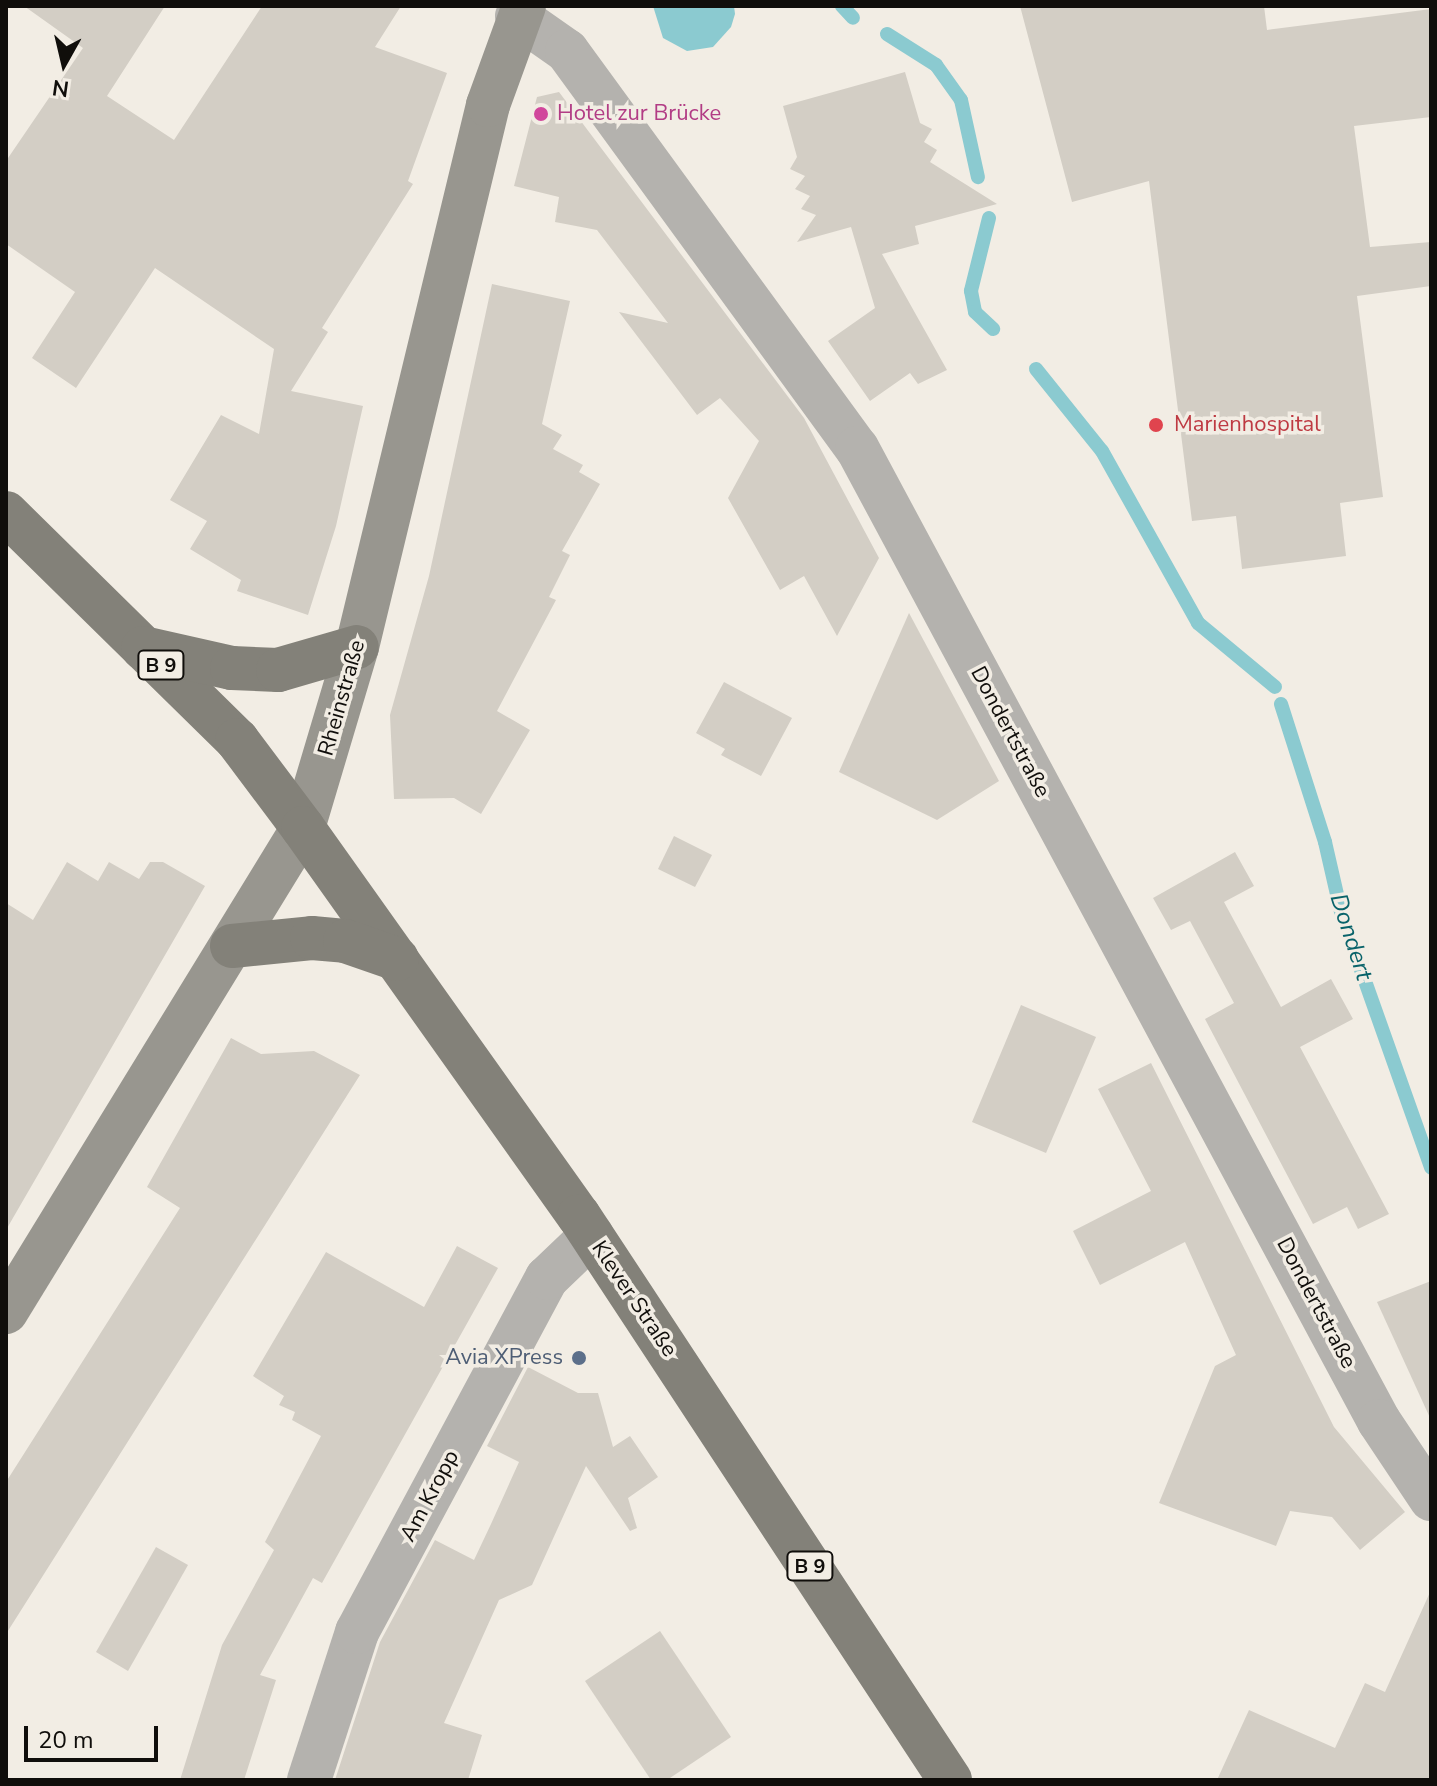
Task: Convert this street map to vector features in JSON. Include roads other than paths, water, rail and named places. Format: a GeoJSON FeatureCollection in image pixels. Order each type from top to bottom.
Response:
{"type":"FeatureCollection","features":[{"type":"Feature","properties":{"kind":"main road","name":"B 9"},"geometry":{"type":"LineString","coordinates":[[6,513],[237,740],[303,828]]}},
{"type":"Feature","properties":{"kind":"main road"},"geometry":{"type":"LineString","coordinates":[[143,648],[232,668],[278,670],[357,647]]}},
{"type":"Feature","properties":{"kind":"main road","name":"Klever Straße"},"geometry":{"type":"LineString","coordinates":[[303,828],[592,1235],[950,1780]]}},
{"type":"Feature","properties":{"kind":"main road"},"geometry":{"type":"LineString","coordinates":[[232,946],[312,938],[345,941],[397,959]]}},
{"type":"Feature","properties":{"kind":"street","name":"Rheinstraße"},"geometry":{"type":"LineString","coordinates":[[6,1312],[303,828],[357,647],[488,105],[521,11]]}},
{"type":"Feature","properties":{"kind":"street","name":"Dondertstraße"},"geometry":{"type":"LineString","coordinates":[[521,11],[567,51],[857,448],[1379,1421],[1431,1499]]}},
{"type":"Feature","properties":{"kind":"street","name":"Am Kropp"},"geometry":{"type":"LineString","coordinates":[[309,1780],[357,1632],[547,1278],[592,1235]]}},
{"type":"Feature","properties":{"kind":"water"},"geometry":{"type":"Polygon","coordinates":[[[653,6],[734,6],[735,14],[731,27],[713,47],[687,51],[663,38],[653,6]]]}},
{"type":"Feature","properties":{"kind":"waterway","name":"Dondert"},"geometry":{"type":"LineString","coordinates":[[842,6],[853,18]]}},
{"type":"Feature","properties":{"kind":"waterway","name":"Dondert"},"geometry":{"type":"LineString","coordinates":[[887,34],[936,65],[961,100],[978,177]]}},
{"type":"Feature","properties":{"kind":"waterway","name":"Dondert"},"geometry":{"type":"LineString","coordinates":[[989,218],[971,291],[975,312],[993,329]]}},
{"type":"Feature","properties":{"kind":"waterway","name":"Dondert"},"geometry":{"type":"LineString","coordinates":[[1036,369],[1102,451],[1198,623],[1275,687]]}},
{"type":"Feature","properties":{"kind":"waterway","name":"Dondert"},"geometry":{"type":"LineString","coordinates":[[1281,704],[1325,842],[1342,916],[1431,1168]]}},
{"type":"Feature","properties":{"kind":"place","name":"Hotel zur Brücke"},"geometry":{"type":"Point","coordinates":[541,114]}},
{"type":"Feature","properties":{"kind":"place","name":"Marienhospital"},"geometry":{"type":"Point","coordinates":[1156,425]}},
{"type":"Feature","properties":{"kind":"place","name":"Avia XPress"},"geometry":{"type":"Point","coordinates":[579,1358]}}]}
